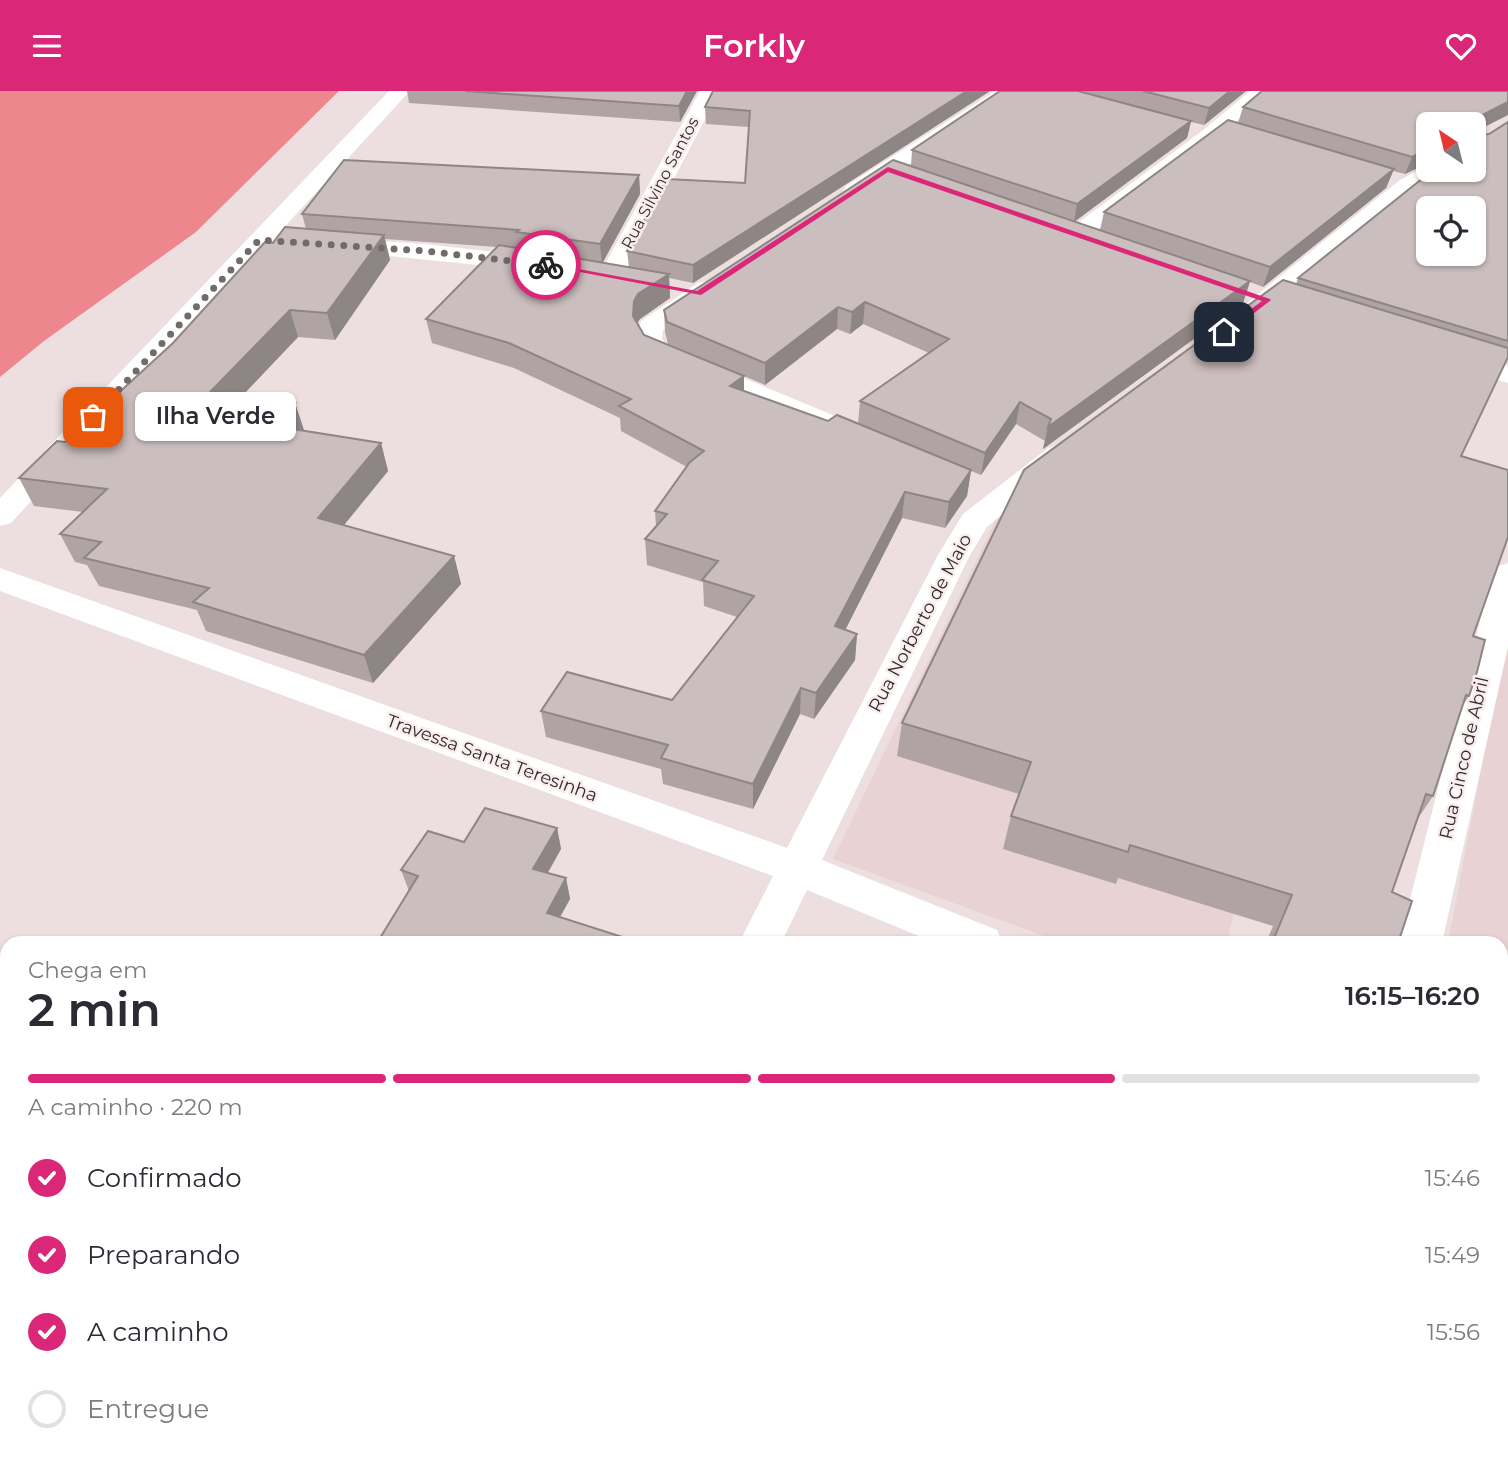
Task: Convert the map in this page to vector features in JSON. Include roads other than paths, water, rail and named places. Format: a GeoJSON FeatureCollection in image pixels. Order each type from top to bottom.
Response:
{"type":"FeatureCollection","features":[{"type":"Feature","properties":{"kind":"street"},"geometry":{"type":"LineString","coordinates":[[0,516],[400,91]]}},
{"type":"Feature","properties":{"kind":"street","name":"Rua Silvino Santos"},"geometry":{"type":"LineString","coordinates":[[611,275],[710,91]]}},
{"type":"Feature","properties":{"kind":"street"},"geometry":{"type":"LineString","coordinates":[[832,206],[1008,91]]}},
{"type":"Feature","properties":{"kind":"street"},"geometry":{"type":"LineString","coordinates":[[1076,235],[1262,91]]}},
{"type":"Feature","properties":{"kind":"street"},"geometry":{"type":"LineString","coordinates":[[1184,128],[1243,134]]}},
{"type":"Feature","properties":{"kind":"street"},"geometry":{"type":"LineString","coordinates":[[888,169],[913,178]]}},
{"type":"Feature","properties":{"kind":"street"},"geometry":{"type":"LineString","coordinates":[[1224,332],[1268,300],[1408,177]]}},
{"type":"Feature","properties":{"kind":"street"},"geometry":{"type":"LineString","coordinates":[[1051,226],[1101,243]]}},
{"type":"Feature","properties":{"kind":"street"},"geometry":{"type":"LineString","coordinates":[[259,240],[287,242]]}},
{"type":"Feature","properties":{"kind":"street"},"geometry":{"type":"LineString","coordinates":[[314,244],[425,251],[560,267]]}},
{"type":"Feature","properties":{"kind":"street"},"geometry":{"type":"LineString","coordinates":[[585,271],[636,280]]}},
{"type":"Feature","properties":{"kind":"street"},"geometry":{"type":"LineString","coordinates":[[720,279],[650,327],[649,338],[656,351],[860,437]]}},
{"type":"Feature","properties":{"kind":"street"},"geometry":{"type":"LineString","coordinates":[[673,288],[698,294]]}},
{"type":"Feature","properties":{"kind":"street"},"geometry":{"type":"LineString","coordinates":[[1428,350],[1508,375]]}},
{"type":"Feature","properties":{"kind":"street","name":"Rua Norberto de Maio"},"geometry":{"type":"LineString","coordinates":[[764,936],[988,491],[1079,438]]}},
{"type":"Feature","properties":{"kind":"street","name":"Rua Cinco de Abril"},"geometry":{"type":"LineString","coordinates":[[1422,936],[1508,574]]}},
{"type":"Feature","properties":{"kind":"street","name":"Travessa Santa Teresinha"},"geometry":{"type":"LineString","coordinates":[[0,579],[797,868],[965,936]]}},
{"type":"Feature","properties":{"kind":"place","name":"Ilha Verde"},"geometry":{"type":"Point","coordinates":[93,417]}}]}
